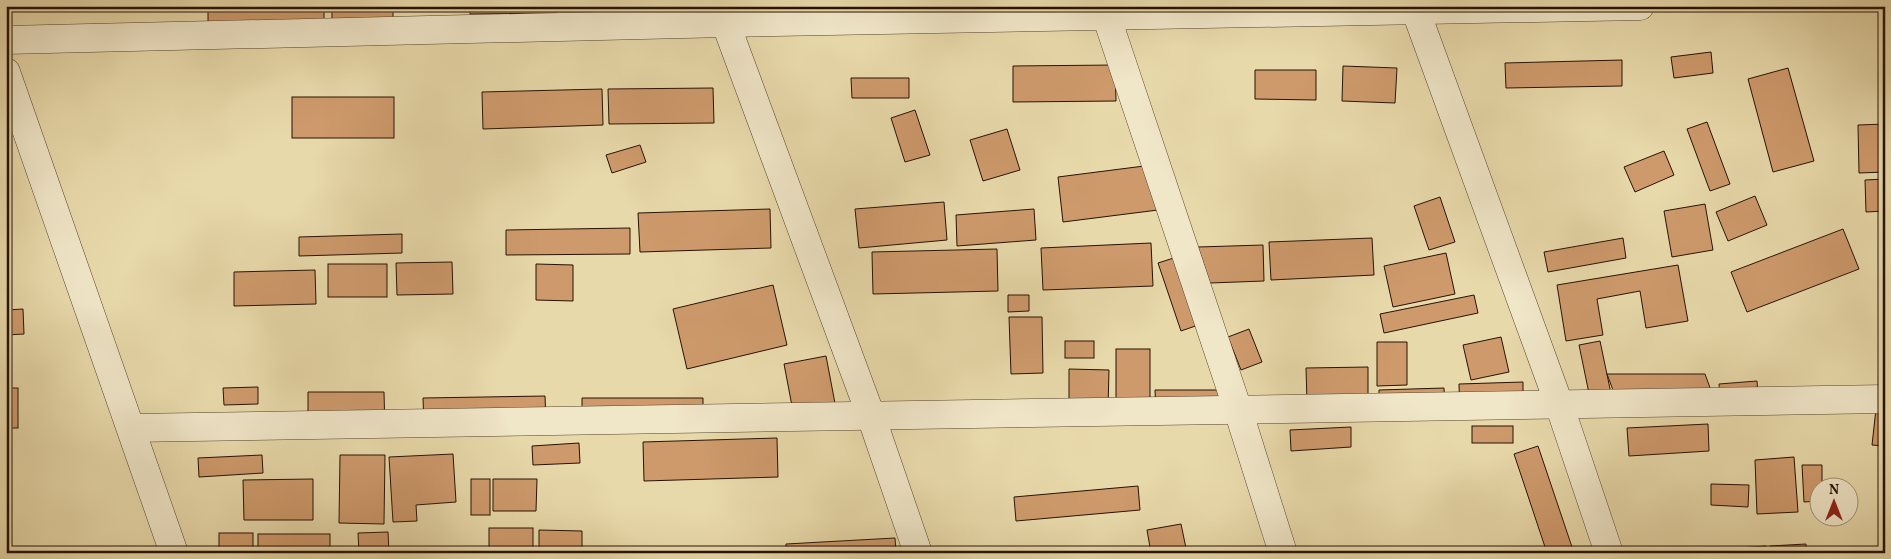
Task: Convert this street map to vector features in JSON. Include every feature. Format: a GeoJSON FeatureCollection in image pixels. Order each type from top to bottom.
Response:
{"type":"FeatureCollection","features":[{"type":"Feature","properties":{"kind":"street"},"geometry":{"type":"LineString","coordinates":[[6,40],[723,15],[1640,6]]}},
{"type":"Feature","properties":{"kind":"street"},"geometry":{"type":"LineString","coordinates":[[1415,9],[1559,404],[1609,553]]}},
{"type":"Feature","properties":{"kind":"street"},"geometry":{"type":"LineString","coordinates":[[1104,12],[1238,410],[1283,553]]}},
{"type":"Feature","properties":{"kind":"street"},"geometry":{"type":"LineString","coordinates":[[723,15],[871,416],[918,553]]}},
{"type":"Feature","properties":{"kind":"street"},"geometry":{"type":"LineString","coordinates":[[6,72],[174,553]]}},
{"type":"Feature","properties":{"kind":"street"},"geometry":{"type":"LineString","coordinates":[[131,428],[1885,399]]}},
{"type":"Feature","properties":{"kind":"building"},"geometry":{"type":"Polygon","coordinates":[[[208,6],[324,6],[324,23],[208,23],[208,6]]]}},
{"type":"Feature","properties":{"kind":"building"},"geometry":{"type":"Polygon","coordinates":[[[332,6],[393,6],[393,24],[332,24],[332,6]]]}},
{"type":"Feature","properties":{"kind":"building"},"geometry":{"type":"Polygon","coordinates":[[[470,6],[556,6],[556,13],[470,14],[470,6]]]}},
{"type":"Feature","properties":{"kind":"building"},"geometry":{"type":"Polygon","coordinates":[[[1711,52],[1713,73],[1674,78],[1671,57],[1711,52]]]}},
{"type":"Feature","properties":{"kind":"building"},"geometry":{"type":"Polygon","coordinates":[[[1622,60],[1622,86],[1506,88],[1505,63],[1622,60]]]}},
{"type":"Feature","properties":{"kind":"building"},"geometry":{"type":"Polygon","coordinates":[[[1115,65],[1116,101],[1013,102],[1013,66],[1115,65]]]}},
{"type":"Feature","properties":{"kind":"building"},"geometry":{"type":"Polygon","coordinates":[[[1343,66],[1397,68],[1395,103],[1342,101],[1343,66]]]}},
{"type":"Feature","properties":{"kind":"building"},"geometry":{"type":"Polygon","coordinates":[[[1788,68],[1814,161],[1773,172],[1748,79],[1788,68]]]}},
{"type":"Feature","properties":{"kind":"building"},"geometry":{"type":"Polygon","coordinates":[[[1255,70],[1316,70],[1316,100],[1255,99],[1255,70]]]}},
{"type":"Feature","properties":{"kind":"building"},"geometry":{"type":"Polygon","coordinates":[[[851,78],[909,78],[909,98],[852,98],[851,78]]]}},
{"type":"Feature","properties":{"kind":"building"},"geometry":{"type":"Polygon","coordinates":[[[713,88],[714,123],[609,124],[608,89],[713,88]]]}},
{"type":"Feature","properties":{"kind":"building"},"geometry":{"type":"Polygon","coordinates":[[[602,89],[603,125],[483,129],[482,92],[602,89]]]}},
{"type":"Feature","properties":{"kind":"building"},"geometry":{"type":"Polygon","coordinates":[[[292,97],[394,97],[394,138],[292,138],[292,97]]]}},
{"type":"Feature","properties":{"kind":"building"},"geometry":{"type":"Polygon","coordinates":[[[915,110],[930,155],[905,162],[891,118],[915,110]]]}},
{"type":"Feature","properties":{"kind":"building"},"geometry":{"type":"Polygon","coordinates":[[[1707,122],[1730,184],[1710,191],[1687,129],[1707,122]]]}},
{"type":"Feature","properties":{"kind":"building"},"geometry":{"type":"Polygon","coordinates":[[[1885,124],[1885,172],[1859,173],[1858,125],[1885,124]]]}},
{"type":"Feature","properties":{"kind":"building"},"geometry":{"type":"Polygon","coordinates":[[[1007,129],[1020,170],[983,181],[970,140],[1007,129]]]}},
{"type":"Feature","properties":{"kind":"building"},"geometry":{"type":"Polygon","coordinates":[[[640,145],[646,162],[612,173],[606,155],[640,145]]]}},
{"type":"Feature","properties":{"kind":"building"},"geometry":{"type":"Polygon","coordinates":[[[1664,151],[1674,175],[1635,192],[1624,167],[1664,151]]]}},
{"type":"Feature","properties":{"kind":"building"},"geometry":{"type":"Polygon","coordinates":[[[1152,165],[1158,210],[1063,222],[1058,177],[1152,165]]]}},
{"type":"Feature","properties":{"kind":"building"},"geometry":{"type":"Polygon","coordinates":[[[1885,179],[1885,211],[1866,212],[1865,180],[1885,179]]]}},
{"type":"Feature","properties":{"kind":"building"},"geometry":{"type":"Polygon","coordinates":[[[1755,196],[1767,225],[1728,241],[1716,212],[1755,196]]]}},
{"type":"Feature","properties":{"kind":"building"},"geometry":{"type":"Polygon","coordinates":[[[1440,197],[1455,242],[1429,250],[1414,206],[1440,197]]]}},
{"type":"Feature","properties":{"kind":"building"},"geometry":{"type":"Polygon","coordinates":[[[944,202],[947,240],[859,248],[855,209],[944,202]]]}},
{"type":"Feature","properties":{"kind":"building"},"geometry":{"type":"Polygon","coordinates":[[[1705,204],[1713,250],[1672,257],[1664,211],[1705,204]]]}},
{"type":"Feature","properties":{"kind":"building"},"geometry":{"type":"Polygon","coordinates":[[[770,209],[771,248],[640,252],[638,213],[770,209]]]}},
{"type":"Feature","properties":{"kind":"building"},"geometry":{"type":"Polygon","coordinates":[[[1034,209],[1036,240],[957,246],[956,215],[1034,209]]]}},
{"type":"Feature","properties":{"kind":"building"},"geometry":{"type":"Polygon","coordinates":[[[630,228],[630,254],[506,255],[506,230],[630,228]]]}},
{"type":"Feature","properties":{"kind":"building"},"geometry":{"type":"Polygon","coordinates":[[[1843,229],[1859,269],[1747,312],[1731,272],[1843,229]]]}},
{"type":"Feature","properties":{"kind":"building"},"geometry":{"type":"Polygon","coordinates":[[[402,234],[402,253],[299,256],[299,237],[402,234]]]}},
{"type":"Feature","properties":{"kind":"building"},"geometry":{"type":"Polygon","coordinates":[[[1372,238],[1374,275],[1271,280],[1269,242],[1372,238]]]}},
{"type":"Feature","properties":{"kind":"building"},"geometry":{"type":"Polygon","coordinates":[[[1623,238],[1626,258],[1548,272],[1544,252],[1623,238]]]}},
{"type":"Feature","properties":{"kind":"building"},"geometry":{"type":"Polygon","coordinates":[[[1151,243],[1153,286],[1043,290],[1041,248],[1151,243]]]}},
{"type":"Feature","properties":{"kind":"building"},"geometry":{"type":"Polygon","coordinates":[[[1263,245],[1264,281],[1210,283],[1198,247],[1263,245]]]}},
{"type":"Feature","properties":{"kind":"building"},"geometry":{"type":"Polygon","coordinates":[[[997,249],[998,291],[873,294],[872,252],[997,249]]]}},
{"type":"Feature","properties":{"kind":"building"},"geometry":{"type":"Polygon","coordinates":[[[1446,253],[1455,294],[1393,307],[1384,266],[1446,253]]]}},
{"type":"Feature","properties":{"kind":"building"},"geometry":{"type":"Polygon","coordinates":[[[1180,256],[1204,323],[1181,331],[1158,263],[1180,256]]]}},
{"type":"Feature","properties":{"kind":"building"},"geometry":{"type":"Polygon","coordinates":[[[452,262],[453,294],[397,295],[396,263],[452,262]]]}},
{"type":"Feature","properties":{"kind":"building"},"geometry":{"type":"Polygon","coordinates":[[[328,264],[387,264],[387,297],[328,297],[328,264]]]}},
{"type":"Feature","properties":{"kind":"building"},"geometry":{"type":"Polygon","coordinates":[[[536,264],[573,265],[573,301],[536,300],[536,264]]]}},
{"type":"Feature","properties":{"kind":"building"},"geometry":{"type":"Polygon","coordinates":[[[1678,265],[1688,321],[1646,328],[1640,291],[1597,299],[1603,335],[1566,341],[1557,285],[1678,265]]]}},
{"type":"Feature","properties":{"kind":"building"},"geometry":{"type":"Polygon","coordinates":[[[315,270],[316,304],[234,306],[234,272],[315,270]]]}},
{"type":"Feature","properties":{"kind":"building"},"geometry":{"type":"Polygon","coordinates":[[[773,285],[787,345],[687,369],[673,309],[773,285]]]}},
{"type":"Feature","properties":{"kind":"building"},"geometry":{"type":"Polygon","coordinates":[[[1008,295],[1029,295],[1029,311],[1008,312],[1008,295]]]}},
{"type":"Feature","properties":{"kind":"building"},"geometry":{"type":"Polygon","coordinates":[[[1474,295],[1478,313],[1384,333],[1380,314],[1474,295]]]}},
{"type":"Feature","properties":{"kind":"building"},"geometry":{"type":"Polygon","coordinates":[[[23,309],[24,334],[6,335],[6,310],[23,309]]]}},
{"type":"Feature","properties":{"kind":"building"},"geometry":{"type":"Polygon","coordinates":[[[1009,317],[1042,317],[1043,373],[1011,374],[1009,317]]]}},
{"type":"Feature","properties":{"kind":"building"},"geometry":{"type":"Polygon","coordinates":[[[1249,329],[1262,362],[1241,370],[1228,337],[1249,329]]]}},
{"type":"Feature","properties":{"kind":"building"},"geometry":{"type":"Polygon","coordinates":[[[1501,337],[1509,372],[1471,380],[1463,345],[1501,337]]]}},
{"type":"Feature","properties":{"kind":"building"},"geometry":{"type":"Polygon","coordinates":[[[1065,341],[1094,341],[1094,358],[1065,358],[1065,341]]]}},
{"type":"Feature","properties":{"kind":"building"},"geometry":{"type":"Polygon","coordinates":[[[1600,341],[1613,403],[1592,408],[1579,345],[1600,341]]]}},
{"type":"Feature","properties":{"kind":"building"},"geometry":{"type":"Polygon","coordinates":[[[1377,342],[1407,342],[1407,385],[1377,386],[1377,342]]]}},
{"type":"Feature","properties":{"kind":"building"},"geometry":{"type":"Polygon","coordinates":[[[1116,349],[1150,349],[1150,414],[1116,414],[1116,349]]]}},
{"type":"Feature","properties":{"kind":"building"},"geometry":{"type":"Polygon","coordinates":[[[826,356],[838,419],[796,427],[784,364],[826,356]]]}},
{"type":"Feature","properties":{"kind":"building"},"geometry":{"type":"Polygon","coordinates":[[[1368,367],[1368,402],[1307,403],[1306,368],[1368,367]]]}},
{"type":"Feature","properties":{"kind":"building"},"geometry":{"type":"Polygon","coordinates":[[[1069,369],[1109,370],[1108,408],[1069,408],[1069,369]]]}},
{"type":"Feature","properties":{"kind":"building"},"geometry":{"type":"Polygon","coordinates":[[[1607,374],[1705,374],[1717,407],[1620,409],[1607,374]]]}},
{"type":"Feature","properties":{"kind":"building"},"geometry":{"type":"Polygon","coordinates":[[[1757,381],[1759,406],[1721,409],[1719,384],[1757,381]]]}},
{"type":"Feature","properties":{"kind":"building"},"geometry":{"type":"Polygon","coordinates":[[[1523,382],[1523,412],[1460,414],[1459,384],[1523,382]]]}},
{"type":"Feature","properties":{"kind":"building"},"geometry":{"type":"Polygon","coordinates":[[[258,387],[258,404],[224,405],[223,388],[258,387]]]}},
{"type":"Feature","properties":{"kind":"building"},"geometry":{"type":"Polygon","coordinates":[[[6,388],[18,388],[18,428],[6,428],[6,388]]]}},
{"type":"Feature","properties":{"kind":"building"},"geometry":{"type":"Polygon","coordinates":[[[1444,388],[1445,408],[1379,411],[1379,390],[1444,388]]]}},
{"type":"Feature","properties":{"kind":"building"},"geometry":{"type":"Polygon","coordinates":[[[1155,390],[1224,390],[1225,412],[1156,413],[1155,390]]]}},
{"type":"Feature","properties":{"kind":"building"},"geometry":{"type":"Polygon","coordinates":[[[308,392],[384,392],[385,432],[308,432],[308,392]]]}},
{"type":"Feature","properties":{"kind":"building"},"geometry":{"type":"Polygon","coordinates":[[[545,396],[546,423],[424,425],[423,398],[545,396]]]}},
{"type":"Feature","properties":{"kind":"building"},"geometry":{"type":"Polygon","coordinates":[[[582,398],[703,398],[703,422],[582,423],[582,398]]]}},
{"type":"Feature","properties":{"kind":"building"},"geometry":{"type":"Polygon","coordinates":[[[1876,409],[1885,410],[1885,446],[1872,445],[1876,409]]]}},
{"type":"Feature","properties":{"kind":"building"},"geometry":{"type":"Polygon","coordinates":[[[1708,424],[1709,451],[1629,456],[1627,428],[1708,424]]]}},
{"type":"Feature","properties":{"kind":"building"},"geometry":{"type":"Polygon","coordinates":[[[1472,426],[1513,426],[1513,443],[1472,443],[1472,426]]]}},
{"type":"Feature","properties":{"kind":"building"},"geometry":{"type":"Polygon","coordinates":[[[1351,427],[1351,447],[1291,451],[1290,430],[1351,427]]]}},
{"type":"Feature","properties":{"kind":"building"},"geometry":{"type":"Polygon","coordinates":[[[777,438],[778,477],[644,481],[643,442],[777,438]]]}},
{"type":"Feature","properties":{"kind":"building"},"geometry":{"type":"Polygon","coordinates":[[[579,443],[580,463],[533,465],[532,446],[579,443]]]}},
{"type":"Feature","properties":{"kind":"building"},"geometry":{"type":"Polygon","coordinates":[[[1538,446],[1574,553],[1547,553],[1514,454],[1538,446]]]}},
{"type":"Feature","properties":{"kind":"building"},"geometry":{"type":"Polygon","coordinates":[[[453,454],[456,502],[416,505],[417,521],[393,522],[389,457],[453,454]]]}},
{"type":"Feature","properties":{"kind":"building"},"geometry":{"type":"Polygon","coordinates":[[[262,455],[263,473],[199,477],[198,458],[262,455]]]}},
{"type":"Feature","properties":{"kind":"building"},"geometry":{"type":"Polygon","coordinates":[[[340,455],[385,455],[384,524],[339,523],[340,455]]]}},
{"type":"Feature","properties":{"kind":"building"},"geometry":{"type":"Polygon","coordinates":[[[1794,457],[1798,512],[1757,514],[1755,460],[1794,457]]]}},
{"type":"Feature","properties":{"kind":"building"},"geometry":{"type":"Polygon","coordinates":[[[1802,465],[1822,465],[1822,476],[1808,476],[1808,502],[1804,502],[1802,465]]]}},
{"type":"Feature","properties":{"kind":"building"},"geometry":{"type":"Polygon","coordinates":[[[313,479],[313,520],[244,520],[243,480],[313,479]]]}},
{"type":"Feature","properties":{"kind":"building"},"geometry":{"type":"Polygon","coordinates":[[[471,479],[490,479],[490,515],[471,515],[471,479]]]}},
{"type":"Feature","properties":{"kind":"building"},"geometry":{"type":"Polygon","coordinates":[[[493,479],[537,479],[536,511],[493,511],[493,479]]]}},
{"type":"Feature","properties":{"kind":"building"},"geometry":{"type":"Polygon","coordinates":[[[1711,484],[1749,485],[1748,507],[1711,505],[1711,484]]]}},
{"type":"Feature","properties":{"kind":"building"},"geometry":{"type":"Polygon","coordinates":[[[1138,486],[1140,510],[1016,521],[1014,497],[1138,486]]]}},
{"type":"Feature","properties":{"kind":"building"},"geometry":{"type":"Polygon","coordinates":[[[1181,524],[1187,553],[1151,553],[1147,530],[1181,524]]]}},
{"type":"Feature","properties":{"kind":"building"},"geometry":{"type":"Polygon","coordinates":[[[489,528],[533,528],[533,553],[489,553],[489,528]]]}},
{"type":"Feature","properties":{"kind":"building"},"geometry":{"type":"Polygon","coordinates":[[[539,530],[582,531],[582,553],[539,553],[539,530]]]}},
{"type":"Feature","properties":{"kind":"building"},"geometry":{"type":"Polygon","coordinates":[[[388,532],[389,553],[359,553],[358,533],[388,532]]]}},
{"type":"Feature","properties":{"kind":"building"},"geometry":{"type":"Polygon","coordinates":[[[219,533],[253,533],[253,553],[219,553],[219,533]]]}},
{"type":"Feature","properties":{"kind":"building"},"geometry":{"type":"Polygon","coordinates":[[[258,534],[330,534],[330,553],[258,553],[258,534]]]}},
{"type":"Feature","properties":{"kind":"building"},"geometry":{"type":"Polygon","coordinates":[[[895,538],[896,553],[786,553],[786,544],[895,538]]]}},
{"type":"Feature","properties":{"kind":"building"},"geometry":{"type":"Polygon","coordinates":[[[1806,544],[1806,553],[1771,553],[1770,546],[1806,544]]]}},
{"type":"Feature","properties":{"kind":"building"},"geometry":{"type":"Polygon","coordinates":[[[1766,546],[1766,553],[1692,553],[1692,551],[1766,546]]]}},
{"type":"Feature","properties":{"kind":"building"},"geometry":{"type":"Polygon","coordinates":[[[1142,550],[1143,553],[1126,553],[1142,550]]]}},
{"type":"Feature","properties":{"kind":"building"},"geometry":{"type":"Polygon","coordinates":[[[1885,550],[1885,553],[1854,553],[1854,552],[1885,550]]]}}]}
